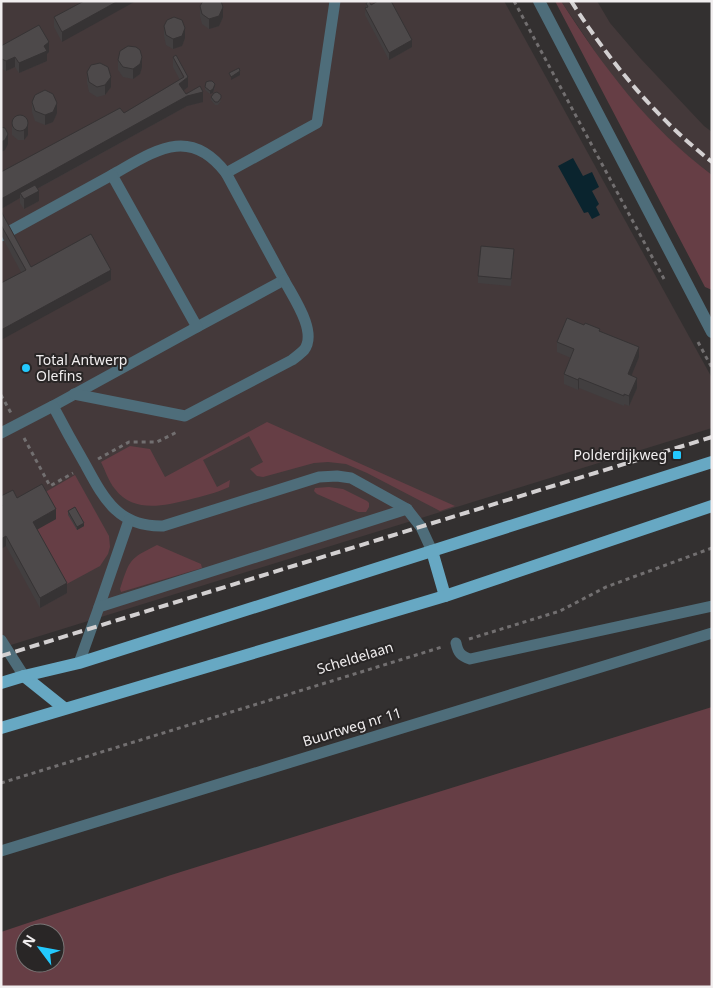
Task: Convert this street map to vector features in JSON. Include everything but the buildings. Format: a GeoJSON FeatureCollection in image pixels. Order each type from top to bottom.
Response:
{"type":"FeatureCollection","features":[{"type":"Feature","properties":{"kind":"main road"},"geometry":{"type":"LineString","coordinates":[[1,683],[79,663],[712,462]]}},
{"type":"Feature","properties":{"kind":"main road"},"geometry":{"type":"LineString","coordinates":[[1,728],[445,596],[712,506]]}},
{"type":"Feature","properties":{"kind":"main road"},"geometry":{"type":"LineString","coordinates":[[432,551],[445,596]]}},
{"type":"Feature","properties":{"kind":"main road"},"geometry":{"type":"LineString","coordinates":[[24,676],[64,708]]}},
{"type":"Feature","properties":{"kind":"street"},"geometry":{"type":"LineString","coordinates":[[539,1],[712,332]]}},
{"type":"Feature","properties":{"kind":"lane"},"geometry":{"type":"LineString","coordinates":[[226,173],[317,123],[335,1]]}},
{"type":"Feature","properties":{"kind":"lane"},"geometry":{"type":"LineString","coordinates":[[1,236],[158,151],[178,145],[191,146],[217,160],[226,173],[308,326],[309,338],[304,350],[292,360],[185,416],[74,394]]}},
{"type":"Feature","properties":{"kind":"lane"},"geometry":{"type":"LineString","coordinates":[[112,175],[197,327]]}},
{"type":"Feature","properties":{"kind":"lane"},"geometry":{"type":"LineString","coordinates":[[1,433],[284,280]]}},
{"type":"Feature","properties":{"kind":"lane"},"geometry":{"type":"LineString","coordinates":[[53,406],[103,496],[114,509],[129,520],[150,526],[163,526],[319,477],[337,476],[351,478],[407,509],[421,527],[432,551]]}},
{"type":"Feature","properties":{"kind":"lane"},"geometry":{"type":"LineString","coordinates":[[99,606],[407,509]]}},
{"type":"Feature","properties":{"kind":"lane"},"geometry":{"type":"LineString","coordinates":[[79,663],[129,520]]}},
{"type":"Feature","properties":{"kind":"lane"},"geometry":{"type":"LineString","coordinates":[[456,643],[457,651],[462,656],[470,659],[712,606]]}},
{"type":"Feature","properties":{"kind":"lane","name":"Buurtweg nr 11"},"geometry":{"type":"LineString","coordinates":[[1,851],[712,633]]}},
{"type":"Feature","properties":{"kind":"lane"},"geometry":{"type":"LineString","coordinates":[[1,640],[24,676]]}},
{"type":"Feature","properties":{"kind":"path"},"geometry":{"type":"LineString","coordinates":[[514,1],[665,281]]}},
{"type":"Feature","properties":{"kind":"path"},"geometry":{"type":"LineString","coordinates":[[698,342],[712,368]]}},
{"type":"Feature","properties":{"kind":"path"},"geometry":{"type":"LineString","coordinates":[[1,395],[50,486]]}},
{"type":"Feature","properties":{"kind":"path"},"geometry":{"type":"LineString","coordinates":[[44,490],[129,442],[157,442],[183,429]]}},
{"type":"Feature","properties":{"kind":"path","name":"Scheldelaan"},"geometry":{"type":"LineString","coordinates":[[1,783],[560,611],[606,587],[712,548]]}},
{"type":"Feature","properties":{"kind":"shaded area"},"geometry":{"type":"Polygon","coordinates":[[[1,1],[504,1],[712,378],[712,428],[1,648],[1,1]]]}},
{"type":"Feature","properties":{"kind":"shaded area"},"geometry":{"type":"Polygon","coordinates":[[[555,1],[561,1],[611,73],[647,117],[667,137],[712,175],[712,290],[705,287],[555,1]]]}},
{"type":"Feature","properties":{"kind":"shaded area"},"geometry":{"type":"Polygon","coordinates":[[[561,1],[597,1],[610,23],[640,58],[704,126],[712,132],[712,175],[693,161],[658,129],[630,99],[604,65],[561,1]]]}},
{"type":"Feature","properties":{"kind":"shaded area"},"geometry":{"type":"Polygon","coordinates":[[[267,422],[455,506],[440,511],[346,464],[314,463],[263,477],[257,476],[250,469],[263,462],[249,436],[203,460],[217,487],[230,480],[229,487],[169,504],[149,506],[130,502],[115,489],[101,462],[130,446],[150,449],[165,477],[267,422]]]}},
{"type":"Feature","properties":{"kind":"shaded area"},"geometry":{"type":"Polygon","coordinates":[[[75,475],[109,536],[110,547],[100,566],[63,586],[33,532],[42,494],[75,475]]]}},
{"type":"Feature","properties":{"kind":"shaded area"},"geometry":{"type":"Polygon","coordinates":[[[315,488],[343,489],[367,501],[369,507],[366,512],[358,512],[314,491],[315,488]]]}},
{"type":"Feature","properties":{"kind":"shaded area"},"geometry":{"type":"Polygon","coordinates":[[[157,545],[201,564],[202,568],[121,592],[123,579],[132,561],[157,545]]]}},
{"type":"Feature","properties":{"kind":"shaded area"},"geometry":{"type":"Polygon","coordinates":[[[712,707],[712,987],[1,987],[1,932],[15,927],[15,973],[65,973],[65,923],[28,923],[171,875],[712,707]]]}},
{"type":"Feature","properties":{"kind":"water"},"geometry":{"type":"Polygon","coordinates":[[[573,158],[583,176],[592,172],[599,187],[592,191],[599,204],[596,207],[600,215],[592,219],[588,212],[584,213],[558,166],[573,158]]]}},
{"type":"Feature","properties":{"kind":"railway"},"geometry":{"type":"LineString","coordinates":[[571,1],[601,46],[635,88],[671,126],[712,162]]}},
{"type":"Feature","properties":{"kind":"railway"},"geometry":{"type":"LineString","coordinates":[[1,656],[712,437]]}},
{"type":"Feature","properties":{"kind":"place","name":"Total Antwerp Olefins"},"geometry":{"type":"Point","coordinates":[26,368]}},
{"type":"Feature","properties":{"kind":"place","name":"Polderdijkweg"},"geometry":{"type":"Point","coordinates":[677,455]}}]}
